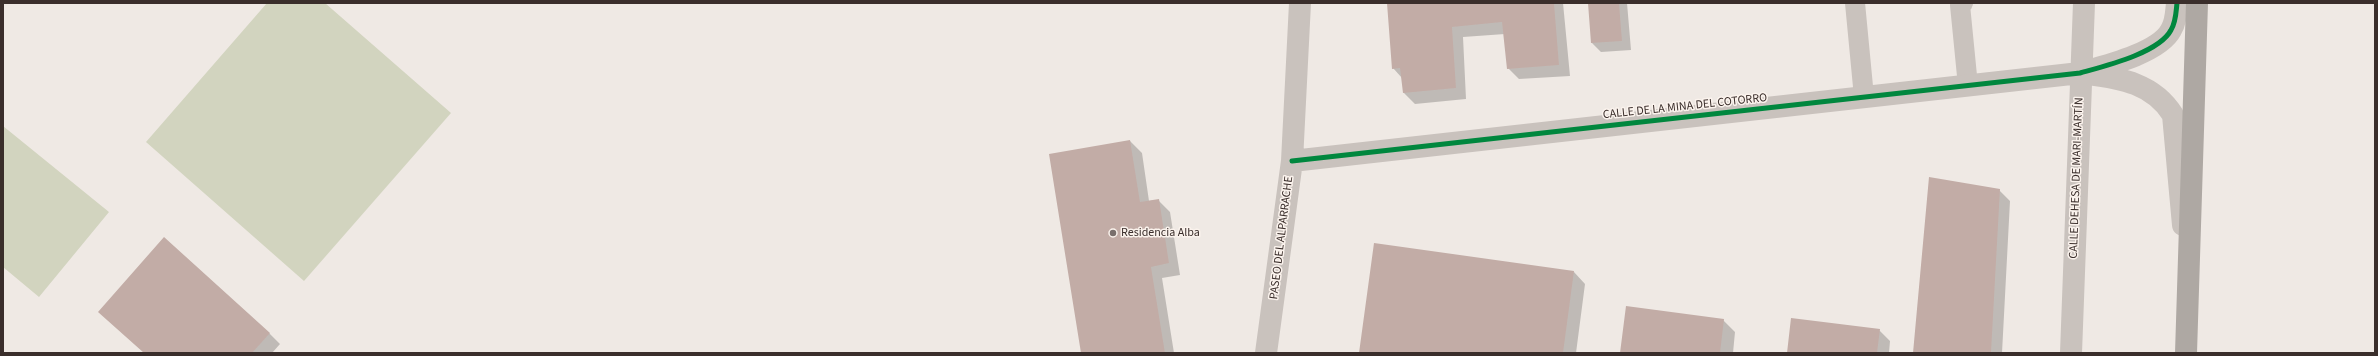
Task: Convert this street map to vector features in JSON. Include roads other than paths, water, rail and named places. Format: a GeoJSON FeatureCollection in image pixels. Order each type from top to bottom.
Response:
{"type":"FeatureCollection","features":[{"type":"Feature","properties":{"kind":"highway"},"geometry":{"type":"LineString","coordinates":[[2186,353],[2187,275],[2195,114],[2197,3]]}},
{"type":"Feature","properties":{"kind":"street","name":"PASEO DEL ALPARRACHE"},"geometry":{"type":"LineString","coordinates":[[1266,353],[1292,161],[1300,3]]}},
{"type":"Feature","properties":{"kind":"street","name":"CALLE DEHESA DE MARI-MARTÍN"},"geometry":{"type":"LineString","coordinates":[[2070,353],[2078,187],[2080,73],[2084,3]]}},
{"type":"Feature","properties":{"kind":"street"},"geometry":{"type":"LineString","coordinates":[[2080,73],[2114,63],[2157,45],[2171,31],[2176,15],[2177,3]]}},
{"type":"Feature","properties":{"kind":"street","name":"CALLE DE LA MINA DEL COTORRO"},"geometry":{"type":"LineString","coordinates":[[1292,161],[2080,73]]}},
{"type":"Feature","properties":{"kind":"street"},"geometry":{"type":"LineString","coordinates":[[2080,73],[2116,78],[2135,84],[2156,94],[2166,103],[2172,115],[2187,275]]}},
{"type":"Feature","properties":{"kind":"lane"},"geometry":{"type":"LineString","coordinates":[[1855,3],[1864,97]]}},
{"type":"Feature","properties":{"kind":"lane"},"geometry":{"type":"LineString","coordinates":[[1963,3],[1960,5],[1968,86]]}},
{"type":"Feature","properties":{"kind":"place","name":"Residencia Alba"},"geometry":{"type":"Point","coordinates":[1113,233]}}]}
